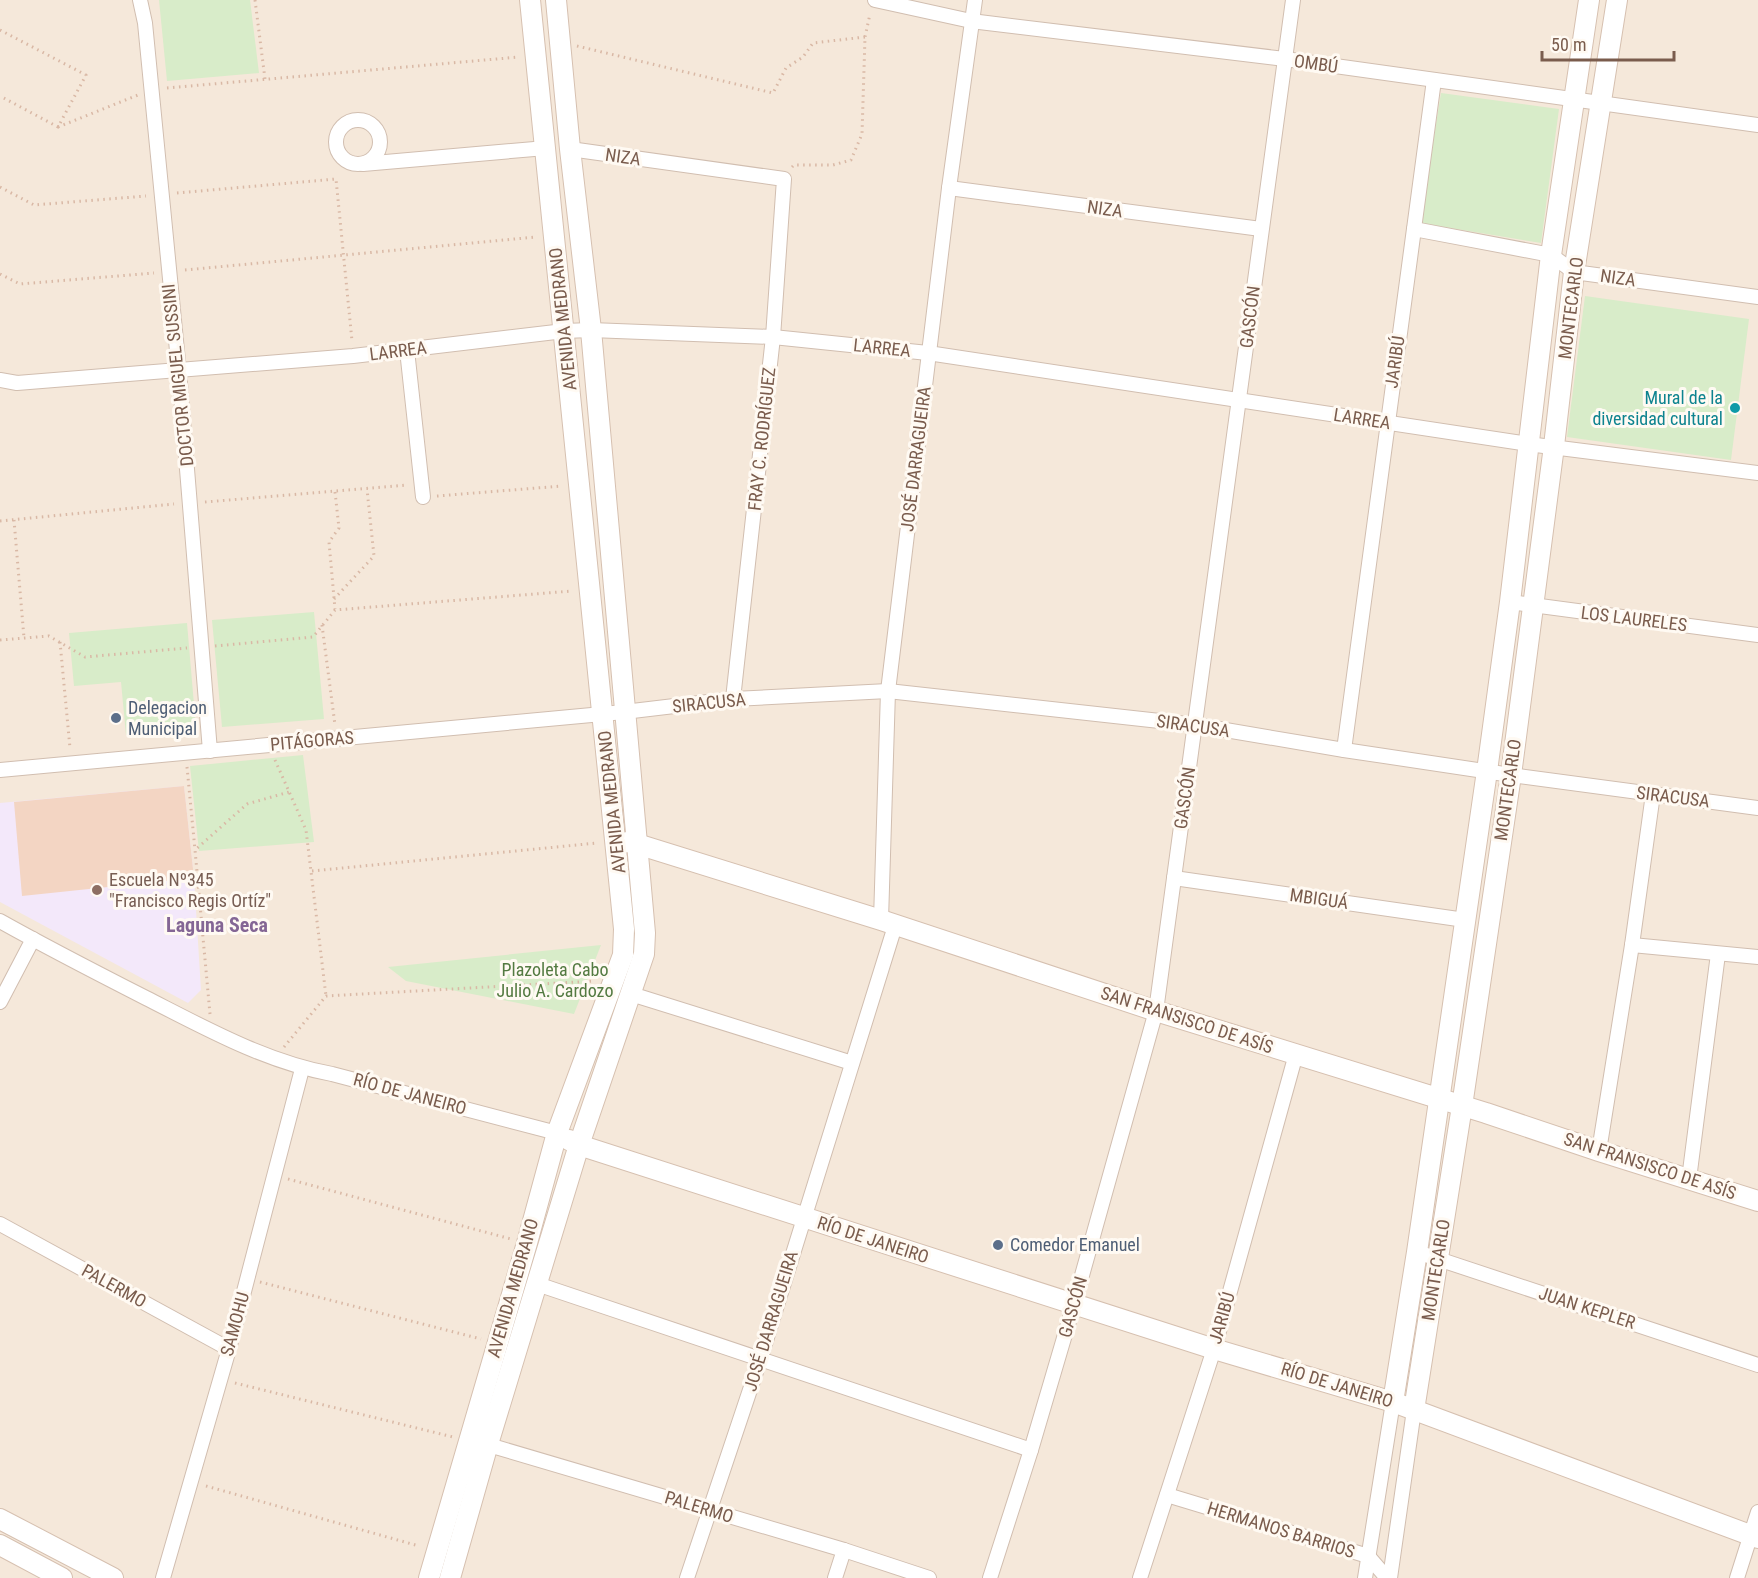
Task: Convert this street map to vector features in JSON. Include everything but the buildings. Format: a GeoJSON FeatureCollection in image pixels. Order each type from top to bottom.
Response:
{"type":"FeatureCollection","features":[{"type":"Feature","properties":{"kind":"main road","name":"AVENIDA MEDRANO"},"geometry":{"type":"LineString","coordinates":[[429,1578],[557,1133],[623,955],[624,929],[603,713],[530,0]]}},
{"type":"Feature","properties":{"kind":"main road","name":"AVENIDA MEDRANO"},"geometry":{"type":"LineString","coordinates":[[450,1578],[488,1444],[579,1145],[644,954],[645,933],[591,330],[556,0]]}},
{"type":"Feature","properties":{"kind":"main road","name":"MONTECARLO"},"geometry":{"type":"LineString","coordinates":[[1393,1402],[1487,771],[1510,602],[1551,255],[1588,0]]}},
{"type":"Feature","properties":{"kind":"main road","name":"MONTECARLO"},"geometry":{"type":"LineString","coordinates":[[1414,1410],[1511,775],[1574,272],[1617,0]]}},
{"type":"Feature","properties":{"kind":"main road","name":"SAN FRANSISCO DE ASÍS"},"geometry":{"type":"LineString","coordinates":[[615,841],[637,844],[888,923],[1156,1011],[1438,1098],[1758,1201]]}},
{"type":"Feature","properties":{"kind":"main road","name":"RÍO DE JANEIRO"},"geometry":{"type":"LineString","coordinates":[[557,1133],[579,1145],[804,1218],[1214,1349],[1393,1402],[1754,1536]]}},
{"type":"Feature","properties":{"kind":"main road"},"geometry":{"type":"LineString","coordinates":[[0,1519],[113,1578]]}},
{"type":"Feature","properties":{"kind":"main road"},"geometry":{"type":"LineString","coordinates":[[0,1545],[62,1578]]}},
{"type":"Feature","properties":{"kind":"street","name":"DOCTOR MIGUEL SUSSINI"},"geometry":{"type":"LineString","coordinates":[[140,0],[145,23],[179,371],[210,751]]}},
{"type":"Feature","properties":{"kind":"street","name":"JOSÉ DARRAGUEIRA"},"geometry":{"type":"LineString","coordinates":[[687,1578],[760,1360],[852,1063],[888,923],[888,691],[928,353],[975,0]]}},
{"type":"Feature","properties":{"kind":"street","name":"GASCÓN"},"geometry":{"type":"LineString","coordinates":[[990,1578],[1074,1304],[1156,1011],[1293,0]]}},
{"type":"Feature","properties":{"kind":"street","name":"OMBÚ"},"geometry":{"type":"LineString","coordinates":[[873,5],[971,21],[1285,59],[1758,125]]}},
{"type":"Feature","properties":{"kind":"street","name":"JARIBÚ"},"geometry":{"type":"LineString","coordinates":[[1344,750],[1434,80]]}},
{"type":"Feature","properties":{"kind":"street"},"geometry":{"type":"LineString","coordinates":[[363,164],[546,148]]}},
{"type":"Feature","properties":{"kind":"street","name":"NIZA"},"geometry":{"type":"LineString","coordinates":[[570,149],[784,178]]}},
{"type":"Feature","properties":{"kind":"street","name":"FRAY C. RODRÍGUEZ"},"geometry":{"type":"LineString","coordinates":[[733,699],[773,337],[784,178]]}},
{"type":"Feature","properties":{"kind":"street","name":"NIZA"},"geometry":{"type":"LineString","coordinates":[[949,188],[1261,230]]}},
{"type":"Feature","properties":{"kind":"street","name":"NIZA"},"geometry":{"type":"LineString","coordinates":[[1414,229],[1551,255],[1574,272],[1758,297]]}},
{"type":"Feature","properties":{"kind":"street","name":"LARREA"},"geometry":{"type":"LineString","coordinates":[[0,381],[17,383],[353,356],[564,331],[773,337],[928,353],[1528,444],[1758,473]]}},
{"type":"Feature","properties":{"kind":"street"},"geometry":{"type":"LineString","coordinates":[[407,350],[422,490]]}},
{"type":"Feature","properties":{"kind":"street","name":"LOS LAURELES"},"geometry":{"type":"LineString","coordinates":[[1510,602],[1758,635]]}},
{"type":"Feature","properties":{"kind":"street","name":"SIRACUSA"},"geometry":{"type":"LineString","coordinates":[[624,711],[733,699],[888,691],[1196,725],[1511,775],[1758,808]]}},
{"type":"Feature","properties":{"kind":"street","name":"PITÁGORAS"},"geometry":{"type":"LineString","coordinates":[[0,770],[624,711]]}},
{"type":"Feature","properties":{"kind":"street"},"geometry":{"type":"LineString","coordinates":[[1599,1151],[1632,945],[1653,794]]}},
{"type":"Feature","properties":{"kind":"street","name":"MBIGUÁ"},"geometry":{"type":"LineString","coordinates":[[1174,878],[1465,920]]}},
{"type":"Feature","properties":{"kind":"street","name":"RÍO DE JANEIRO"},"geometry":{"type":"LineString","coordinates":[[0,921],[211,1031],[302,1069],[332,1074],[557,1133]]}},
{"type":"Feature","properties":{"kind":"street"},"geometry":{"type":"LineString","coordinates":[[0,1002],[33,939]]}},
{"type":"Feature","properties":{"kind":"street"},"geometry":{"type":"LineString","coordinates":[[1632,945],[1758,957]]}},
{"type":"Feature","properties":{"kind":"street"},"geometry":{"type":"LineString","coordinates":[[1689,1179],[1718,954]]}},
{"type":"Feature","properties":{"kind":"street"},"geometry":{"type":"LineString","coordinates":[[631,994],[852,1063]]}},
{"type":"Feature","properties":{"kind":"street","name":"JARIBÚ"},"geometry":{"type":"LineString","coordinates":[[1140,1578],[1214,1349],[1296,1054]]}},
{"type":"Feature","properties":{"kind":"street","name":"SAMOHU"},"geometry":{"type":"LineString","coordinates":[[163,1578],[229,1349],[302,1069]]}},
{"type":"Feature","properties":{"kind":"street","name":"PALERMO"},"geometry":{"type":"LineString","coordinates":[[0,1224],[229,1349]]}},
{"type":"Feature","properties":{"kind":"street","name":"JUAN KEPLER"},"geometry":{"type":"LineString","coordinates":[[1417,1252],[1758,1365]]}},
{"type":"Feature","properties":{"kind":"street"},"geometry":{"type":"LineString","coordinates":[[537,1284],[1031,1450]]}},
{"type":"Feature","properties":{"kind":"street","name":"MONTECARLO"},"geometry":{"type":"LineString","coordinates":[[1365,1578],[1393,1402]]}},
{"type":"Feature","properties":{"kind":"street","name":"MONTECARLO"},"geometry":{"type":"LineString","coordinates":[[1388,1578],[1414,1410]]}},
{"type":"Feature","properties":{"kind":"street","name":"PALERMO"},"geometry":{"type":"LineString","coordinates":[[468,1440],[710,1510],[929,1578]]}},
{"type":"Feature","properties":{"kind":"street","name":"HERMANOS BARRIOS"},"geometry":{"type":"LineString","coordinates":[[1167,1495],[1368,1556],[1388,1578]]}},
{"type":"Feature","properties":{"kind":"street"},"geometry":{"type":"LineString","coordinates":[[1737,1578],[1754,1536],[1758,1512]]}},
{"type":"Feature","properties":{"kind":"street"},"geometry":{"type":"LineString","coordinates":[[835,1578],[844,1551]]}},
{"type":"Feature","properties":{"kind":"path"},"geometry":{"type":"LineString","coordinates":[[255,0],[265,79]]}},
{"type":"Feature","properties":{"kind":"path"},"geometry":{"type":"LineString","coordinates":[[784,178],[794,165],[833,165],[851,159],[862,134],[865,37],[873,5]]}},
{"type":"Feature","properties":{"kind":"path"},"geometry":{"type":"LineString","coordinates":[[0,30],[86,75],[58,127]]}},
{"type":"Feature","properties":{"kind":"path"},"geometry":{"type":"LineString","coordinates":[[561,42],[773,93],[786,68],[803,57],[813,43],[865,37]]}},
{"type":"Feature","properties":{"kind":"path"},"geometry":{"type":"LineString","coordinates":[[58,127],[150,89],[536,56]]}},
{"type":"Feature","properties":{"kind":"path"},"geometry":{"type":"LineString","coordinates":[[0,96],[58,127]]}},
{"type":"Feature","properties":{"kind":"path"},"geometry":{"type":"LineString","coordinates":[[336,178],[353,356]]}},
{"type":"Feature","properties":{"kind":"path"},"geometry":{"type":"LineString","coordinates":[[0,273],[20,284],[555,236]]}},
{"type":"Feature","properties":{"kind":"path"},"geometry":{"type":"LineString","coordinates":[[0,521],[367,489],[422,490],[579,485]]}},
{"type":"Feature","properties":{"kind":"path"},"geometry":{"type":"LineString","coordinates":[[334,600],[374,556],[367,489]]}},
{"type":"Feature","properties":{"kind":"path"},"geometry":{"type":"LineString","coordinates":[[335,492],[339,528],[329,542],[335,610]]}},
{"type":"Feature","properties":{"kind":"path"},"geometry":{"type":"LineString","coordinates":[[14,519],[24,638]]}},
{"type":"Feature","properties":{"kind":"path"},"geometry":{"type":"LineString","coordinates":[[0,640],[49,636],[85,657],[313,637],[335,610],[590,590]]}},
{"type":"Feature","properties":{"kind":"path"},"geometry":{"type":"LineString","coordinates":[[322,625],[337,738]]}},
{"type":"Feature","properties":{"kind":"path"},"geometry":{"type":"LineString","coordinates":[[60,642],[72,763]]}},
{"type":"Feature","properties":{"kind":"path"},"geometry":{"type":"LineString","coordinates":[[268,745],[306,830],[326,996],[276,1058]]}},
{"type":"Feature","properties":{"kind":"path"},"geometry":{"type":"LineString","coordinates":[[186,753],[211,1031]]}},
{"type":"Feature","properties":{"kind":"path"},"geometry":{"type":"LineString","coordinates":[[195,850],[247,804],[289,792]]}},
{"type":"Feature","properties":{"kind":"path"},"geometry":{"type":"LineString","coordinates":[[312,871],[615,841]]}},
{"type":"Feature","properties":{"kind":"path"},"geometry":{"type":"LineString","coordinates":[[326,996],[613,980]]}},
{"type":"Feature","properties":{"kind":"path"},"geometry":{"type":"LineString","coordinates":[[275,1175],[527,1243]]}},
{"type":"Feature","properties":{"kind":"path"},"geometry":{"type":"LineString","coordinates":[[247,1279],[498,1343]]}},
{"type":"Feature","properties":{"kind":"path"},"geometry":{"type":"LineString","coordinates":[[219,1379],[468,1440]]}},
{"type":"Feature","properties":{"kind":"path"},"geometry":{"type":"LineString","coordinates":[[190,1481],[436,1551]]}},
{"type":"Feature","properties":{"kind":"shaded area"},"geometry":{"type":"Polygon","coordinates":[[[0,0],[1758,0],[1758,1578],[0,1578],[0,0]]]}},
{"type":"Feature","properties":{"kind":"shaded area","name":"Escuela Nº345 \"Francisco Regis Ortíz\""},"geometry":{"type":"Polygon","coordinates":[[[184,786],[194,878],[201,990],[188,1003],[0,902],[0,803],[184,786]]]}},
{"type":"Feature","properties":{"kind":"green space"},"geometry":{"type":"Polygon","coordinates":[[[159,0],[250,0],[259,73],[167,81],[159,0]]]}},
{"type":"Feature","properties":{"kind":"green space"},"geometry":{"type":"Polygon","coordinates":[[[1441,93],[1559,109],[1541,243],[1420,223],[1441,93]]]}},
{"type":"Feature","properties":{"kind":"green space"},"geometry":{"type":"Polygon","coordinates":[[[1585,296],[1749,319],[1731,460],[1567,437],[1585,296]]]}},
{"type":"Feature","properties":{"kind":"green space"},"geometry":{"type":"Polygon","coordinates":[[[314,612],[324,719],[222,727],[212,620],[314,612]]]}},
{"type":"Feature","properties":{"kind":"green space"},"geometry":{"type":"Polygon","coordinates":[[[187,623],[196,728],[126,735],[121,682],[74,686],[69,633],[187,623]]]}},
{"type":"Feature","properties":{"kind":"green space"},"geometry":{"type":"Polygon","coordinates":[[[303,755],[314,842],[199,851],[190,766],[303,755]]]}},
{"type":"Feature","properties":{"kind":"green space","name":"Plazoleta Cabo Julio A. Cardozo"},"geometry":{"type":"Polygon","coordinates":[[[601,945],[574,1014],[406,981],[388,967],[601,945]]]}},
{"type":"Feature","properties":{"kind":"place","name":"Mural de la diversidad cultural"},"geometry":{"type":"Point","coordinates":[1735,408]}},
{"type":"Feature","properties":{"kind":"place","name":"Delegacion Municipal"},"geometry":{"type":"Point","coordinates":[116,718]}},
{"type":"Feature","properties":{"kind":"place","name":"Escuela Nº345 \"Francisco Regis Ortíz\""},"geometry":{"type":"Point","coordinates":[97,890]}},
{"type":"Feature","properties":{"kind":"place","name":"Comedor Emanuel"},"geometry":{"type":"Point","coordinates":[998,1245]}},
{"type":"Feature","properties":{"kind":"district","name":"Laguna Seca"},"geometry":{"type":"Point","coordinates":[217,925]}}]}
